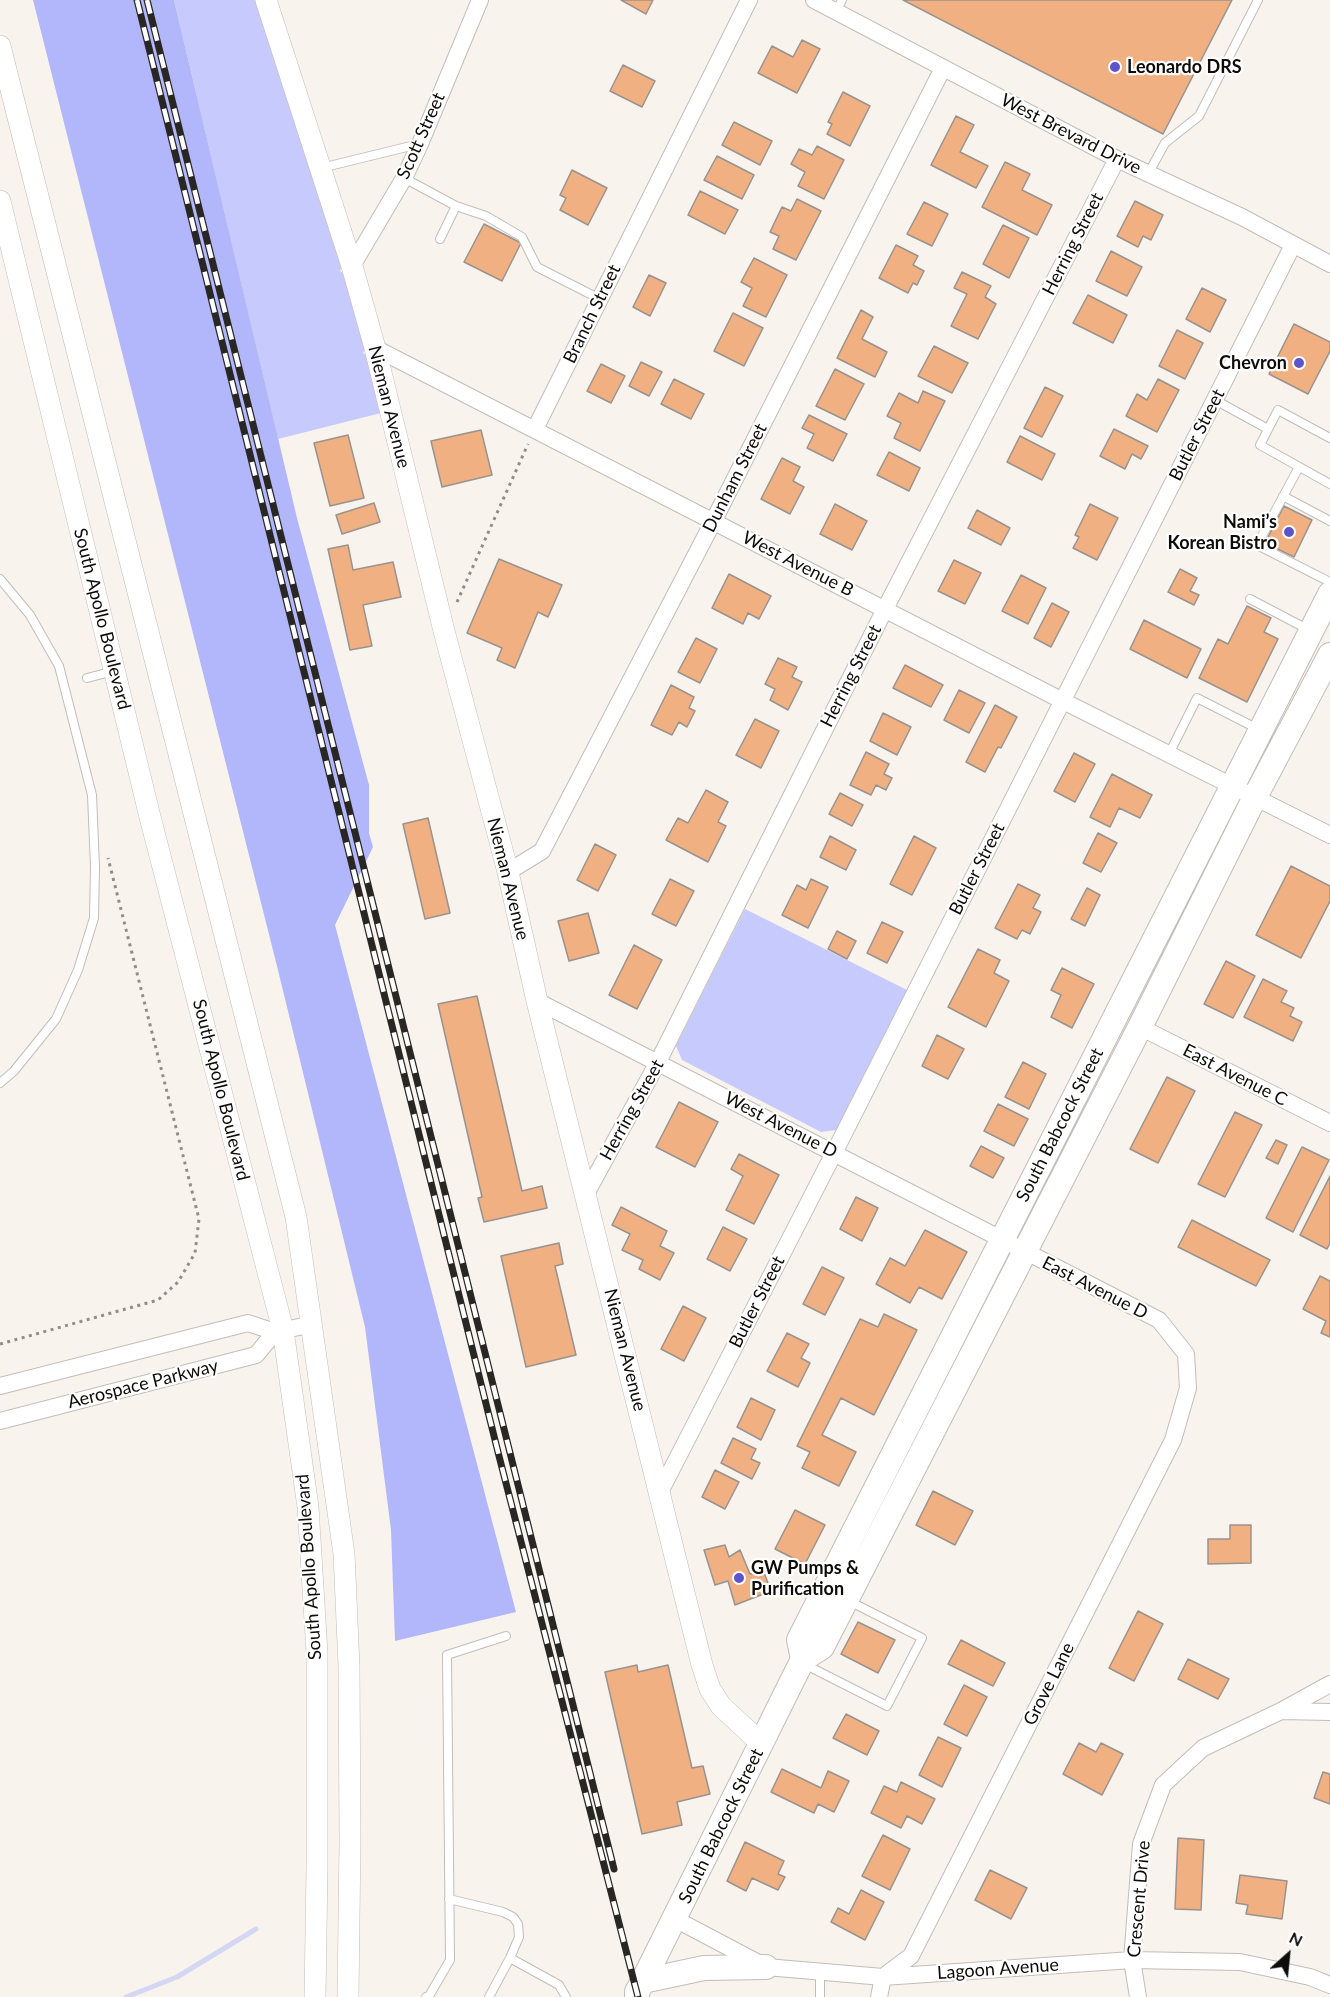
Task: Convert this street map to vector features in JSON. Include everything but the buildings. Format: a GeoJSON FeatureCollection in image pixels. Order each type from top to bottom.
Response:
{"type":"FeatureCollection","features":[{"type":"Feature","properties":{"kind":"main road","name":"South Babcock Street"},"geometry":{"type":"LineString","coordinates":[[802,1661],[799,1640],[1330,594]]}},
{"type":"Feature","properties":{"kind":"main road","name":"South Babcock Street"},"geometry":{"type":"LineString","coordinates":[[635,1992],[675,1919],[802,1661],[822,1647],[1140,1027],[1255,797],[1330,656]]}},
{"type":"Feature","properties":{"kind":"main road"},"geometry":{"type":"LineString","coordinates":[[635,1992],[704,1968],[766,1967]]}},
{"type":"Feature","properties":{"kind":"street","name":"Nieman Avenue"},"geometry":{"type":"LineString","coordinates":[[266,0],[352,266],[375,348],[444,632],[508,872],[537,1001],[702,1665],[710,1689],[721,1706],[762,1744]]}},
{"type":"Feature","properties":{"kind":"street","name":"Scott Street"},"geometry":{"type":"LineString","coordinates":[[352,266],[404,178],[480,0]]}},
{"type":"Feature","properties":{"kind":"street","name":"Branch Street"},"geometry":{"type":"LineString","coordinates":[[535,429],[748,0]]}},
{"type":"Feature","properties":{"kind":"street","name":"West Brevard Drive"},"geometry":{"type":"LineString","coordinates":[[814,0],[839,6],[943,68],[1117,159],[1242,217],[1330,264]]}},
{"type":"Feature","properties":{"kind":"street","name":"South Apollo Boulevard"},"geometry":{"type":"LineString","coordinates":[[0,46],[296,1217],[344,1554],[349,1678],[348,1997]]}},
{"type":"Feature","properties":{"kind":"street","name":"Dunham Street"},"geometry":{"type":"LineString","coordinates":[[508,872],[542,850],[714,520],[943,68]]}},
{"type":"Feature","properties":{"kind":"street","name":"Herring Street"},"geometry":{"type":"LineString","coordinates":[[586,1194],[658,1062],[885,609],[1117,159]]}},
{"type":"Feature","properties":{"kind":"street","name":"South Apollo Boulevard"},"geometry":{"type":"LineString","coordinates":[[0,201],[150,817],[279,1331],[308,1507],[317,1653],[315,1997]]}},
{"type":"Feature","properties":{"kind":"street","name":"Butler Street"},"geometry":{"type":"LineString","coordinates":[[660,1492],[1293,245]]}},
{"type":"Feature","properties":{"kind":"street","name":"West Avenue B"},"geometry":{"type":"LineString","coordinates":[[375,348],[1063,701],[1330,835]]}},
{"type":"Feature","properties":{"kind":"street","name":"West Avenue D"},"geometry":{"type":"LineString","coordinates":[[537,1001],[1024,1252]]}},
{"type":"Feature","properties":{"kind":"street","name":"East Avenue C"},"geometry":{"type":"LineString","coordinates":[[1140,1027],[1330,1123]]}},
{"type":"Feature","properties":{"kind":"street","name":"East Avenue D"},"geometry":{"type":"LineString","coordinates":[[1024,1252],[1159,1320],[1186,1354]]}},
{"type":"Feature","properties":{"kind":"street","name":"Aerospace Parkway"},"geometry":{"type":"LineString","coordinates":[[0,1386],[248,1323],[279,1331],[313,1324]]}},
{"type":"Feature","properties":{"kind":"street","name":"Aerospace Parkway"},"geometry":{"type":"LineString","coordinates":[[0,1421],[256,1355],[279,1331]]}},
{"type":"Feature","properties":{"kind":"street","name":"Grove Lane"},"geometry":{"type":"LineString","coordinates":[[883,1977],[911,1956],[1173,1440],[1188,1388],[1186,1354]]}},
{"type":"Feature","properties":{"kind":"street","name":"Crescent Drive"},"geometry":{"type":"LineString","coordinates":[[1137,1997],[1132,1960],[1141,1844],[1163,1785],[1203,1748],[1281,1711],[1330,1684]]}},
{"type":"Feature","properties":{"kind":"street"},"geometry":{"type":"LineString","coordinates":[[1281,1711],[1330,1712]]}},
{"type":"Feature","properties":{"kind":"street","name":"Lagoon Avenue"},"geometry":{"type":"LineString","coordinates":[[675,1919],[766,1967],[883,1977],[1132,1960],[1239,1962],[1310,1977],[1330,1985]]}},
{"type":"Feature","properties":{"kind":"street"},"geometry":{"type":"LineString","coordinates":[[879,1997],[883,1977]]}},
{"type":"Feature","properties":{"kind":"lane"},"geometry":{"type":"LineString","coordinates":[[1148,174],[1165,143],[1199,116],[1258,0]]}},
{"type":"Feature","properties":{"kind":"lane"},"geometry":{"type":"LineString","coordinates":[[320,169],[420,144]]}},
{"type":"Feature","properties":{"kind":"lane"},"geometry":{"type":"LineString","coordinates":[[404,178],[456,206],[486,216],[522,237],[537,267],[600,299]]}},
{"type":"Feature","properties":{"kind":"lane"},"geometry":{"type":"LineString","coordinates":[[440,239],[456,206]]}},
{"type":"Feature","properties":{"kind":"lane"},"geometry":{"type":"LineString","coordinates":[[1215,400],[1268,429]]}},
{"type":"Feature","properties":{"kind":"lane"},"geometry":{"type":"LineString","coordinates":[[1330,438],[1278,410],[1260,445],[1330,484]]}},
{"type":"Feature","properties":{"kind":"lane"},"geometry":{"type":"LineString","coordinates":[[1299,467],[1257,545],[1330,582]]}},
{"type":"Feature","properties":{"kind":"lane"},"geometry":{"type":"LineString","coordinates":[[1283,496],[1330,521]]}},
{"type":"Feature","properties":{"kind":"lane"},"geometry":{"type":"LineString","coordinates":[[0,579],[30,615],[59,666],[92,795],[95,867],[94,918],[78,970],[56,1019],[14,1071],[0,1083]]}},
{"type":"Feature","properties":{"kind":"lane"},"geometry":{"type":"LineString","coordinates":[[1250,599],[1311,631]]}},
{"type":"Feature","properties":{"kind":"lane"},"geometry":{"type":"LineString","coordinates":[[87,678],[114,671]]}},
{"type":"Feature","properties":{"kind":"lane"},"geometry":{"type":"LineString","coordinates":[[1169,754],[1197,698],[1260,730]]}},
{"type":"Feature","properties":{"kind":"lane"},"geometry":{"type":"LineString","coordinates":[[802,1661],[887,1706],[922,1638],[846,1600]]}},
{"type":"Feature","properties":{"kind":"lane"},"geometry":{"type":"LineString","coordinates":[[426,1997],[429,1996],[450,1960],[447,1655],[506,1636]]}},
{"type":"Feature","properties":{"kind":"lane"},"geometry":{"type":"LineString","coordinates":[[449,1899],[503,1912],[513,1917],[518,1924],[519,1937],[489,1997]]}},
{"type":"Feature","properties":{"kind":"lane"},"geometry":{"type":"LineString","coordinates":[[510,1958],[559,1985],[566,1997]]}},
{"type":"Feature","properties":{"kind":"lane"},"geometry":{"type":"LineString","coordinates":[[820,1971],[820,1997]]}},
{"type":"Feature","properties":{"kind":"path"},"geometry":{"type":"LineString","coordinates":[[444,632],[535,429]]}},
{"type":"Feature","properties":{"kind":"path"},"geometry":{"type":"LineString","coordinates":[[0,1344],[158,1300],[178,1282],[195,1253],[199,1220],[107,853]]}},
{"type":"Feature","properties":{"kind":"shaded area"},"geometry":{"type":"Polygon","coordinates":[[[33,0],[174,0],[297,518],[369,785],[369,833],[373,847],[335,925],[516,1612],[395,1641],[391,1530],[365,1327],[277,966],[33,0]]]}},
{"type":"Feature","properties":{"kind":"shaded area"},"geometry":{"type":"Polygon","coordinates":[[[174,0],[257,0],[342,266],[340,271],[344,274],[365,348],[363,353],[367,355],[381,413],[278,439],[174,0]]]}},
{"type":"Feature","properties":{"kind":"shaded area"},"geometry":{"type":"Polygon","coordinates":[[[745,909],[907,990],[836,1130],[821,1132],[682,1060],[676,1046],[745,909]]]}},
{"type":"Feature","properties":{"kind":"waterway"},"geometry":{"type":"LineString","coordinates":[[126,1997],[177,1977],[256,1929]]}},
{"type":"Feature","properties":{"kind":"railway"},"geometry":{"type":"LineString","coordinates":[[137,0],[499,1456],[638,1997]]}},
{"type":"Feature","properties":{"kind":"railway"},"geometry":{"type":"LineString","coordinates":[[147,0],[614,1869]]}},
{"type":"Feature","properties":{"kind":"place","name":"Leonardo DRS"},"geometry":{"type":"Point","coordinates":[1115,67]}},
{"type":"Feature","properties":{"kind":"place","name":"Chevron"},"geometry":{"type":"Point","coordinates":[1299,363]}},
{"type":"Feature","properties":{"kind":"place","name":"Nami’s Korean Bistro"},"geometry":{"type":"Point","coordinates":[1289,532]}},
{"type":"Feature","properties":{"kind":"place","name":"GW Pumps & Purification"},"geometry":{"type":"Point","coordinates":[739,1578]}}]}
